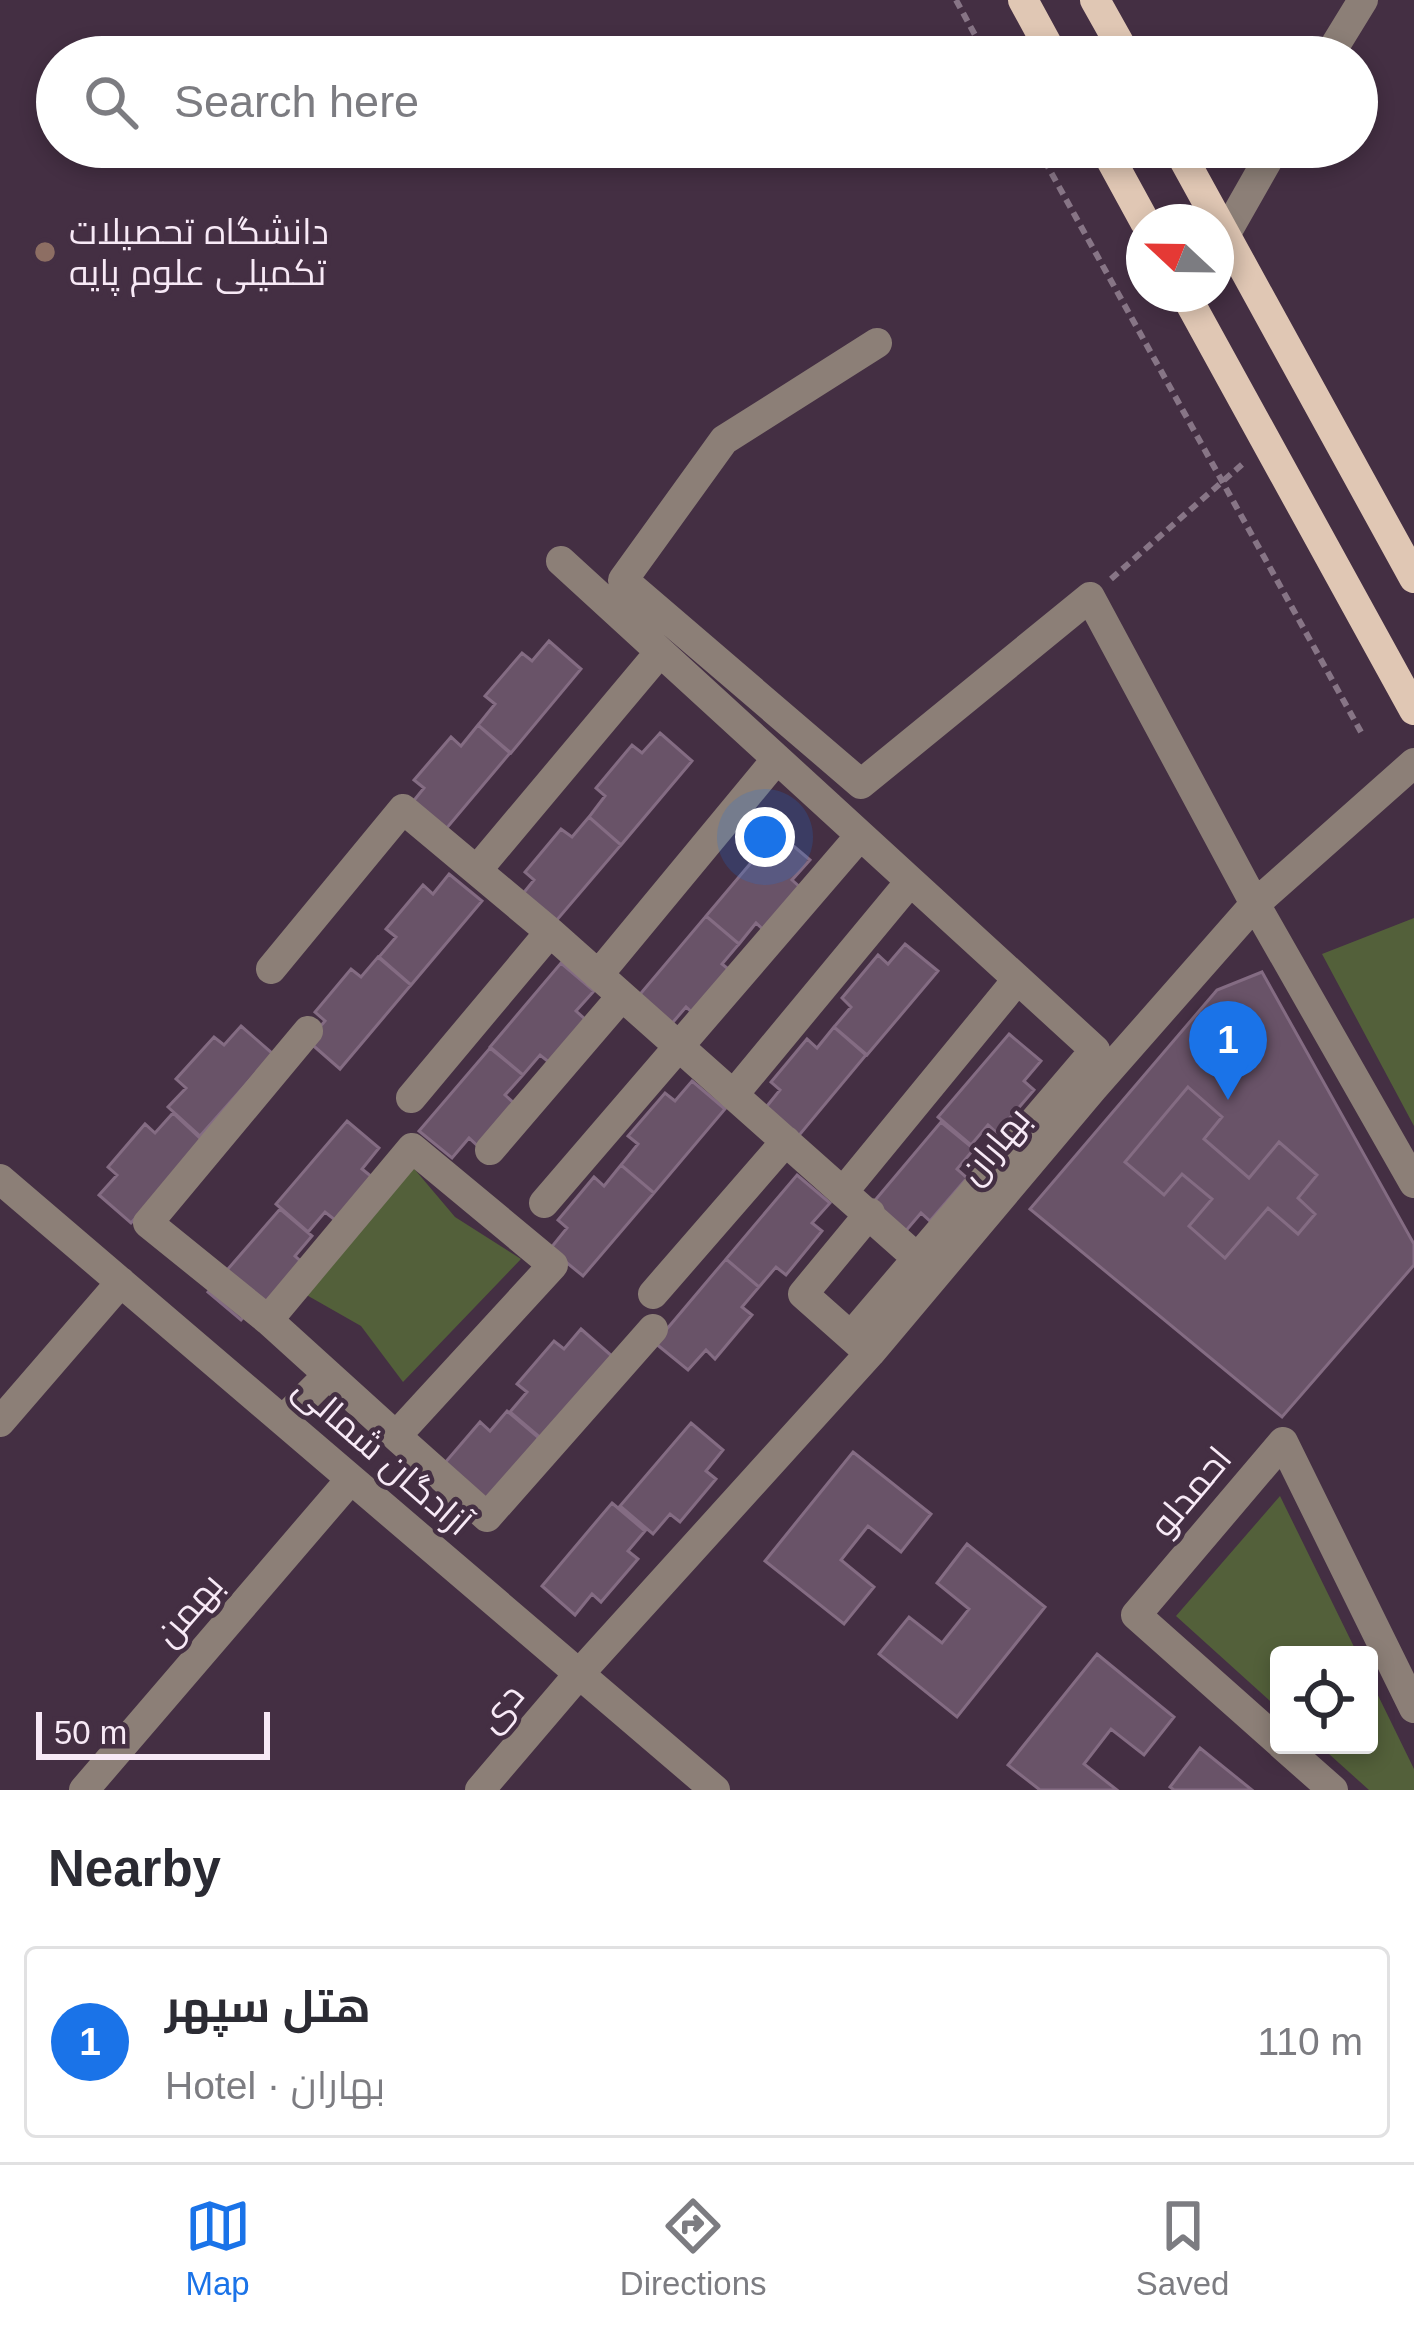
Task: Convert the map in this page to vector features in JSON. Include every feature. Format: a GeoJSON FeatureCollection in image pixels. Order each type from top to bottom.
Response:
{"type":"FeatureCollection","features":[{"type":"Feature","properties":{"kind":"main road"},"geometry":{"type":"LineString","coordinates":[[1022,0],[1042,36]]}},
{"type":"Feature","properties":{"kind":"main road"},"geometry":{"type":"LineString","coordinates":[[1095,0],[1115,36]]}},
{"type":"Feature","properties":{"kind":"main road"},"geometry":{"type":"LineString","coordinates":[[1115,168],[1135,204]]}},
{"type":"Feature","properties":{"kind":"main road"},"geometry":{"type":"LineString","coordinates":[[1188,168],[1208,204]]}},
{"type":"Feature","properties":{"kind":"main road"},"geometry":{"type":"LineString","coordinates":[[1234,251],[1412,571]]}},
{"type":"Feature","properties":{"kind":"main road"},"geometry":{"type":"LineString","coordinates":[[1194,312],[1414,710]]}},
{"type":"Feature","properties":{"kind":"street"},"geometry":{"type":"LineString","coordinates":[[1341,36],[1363,0]]}},
{"type":"Feature","properties":{"kind":"street"},"geometry":{"type":"LineString","coordinates":[[1234,219],[1263,168]]}},
{"type":"Feature","properties":{"kind":"street"},"geometry":{"type":"LineString","coordinates":[[877,343],[724,440],[623,580],[861,784],[1090,597],[1255,904],[1414,1183]]}},
{"type":"Feature","properties":{"kind":"street"},"geometry":{"type":"LineString","coordinates":[[561,561],[1095,1050],[917,1258],[861,1344],[803,1294],[870,1213]]}},
{"type":"Feature","properties":{"kind":"street"},"geometry":{"type":"LineString","coordinates":[[477,870],[660,652]]}},
{"type":"Feature","properties":{"kind":"street"},"geometry":{"type":"LineString","coordinates":[[490,1150],[776,760]]}},
{"type":"Feature","properties":{"kind":"street","name":"بهاران"},"geometry":{"type":"LineString","coordinates":[[579,1674],[861,1344],[1255,904],[1414,763]]}},
{"type":"Feature","properties":{"kind":"street"},"geometry":{"type":"LineString","coordinates":[[271,969],[403,809],[550,932],[917,1258]]}},
{"type":"Feature","properties":{"kind":"street"},"geometry":{"type":"LineString","coordinates":[[544,1203],[859,837]]}},
{"type":"Feature","properties":{"kind":"street"},"geometry":{"type":"LineString","coordinates":[[734,1094],[910,883]]}},
{"type":"Feature","properties":{"kind":"street"},"geometry":{"type":"LineString","coordinates":[[411,1098],[550,932]]}},
{"type":"Feature","properties":{"kind":"street"},"geometry":{"type":"LineString","coordinates":[[843,1192],[1017,980]]}},
{"type":"Feature","properties":{"kind":"street"},"geometry":{"type":"LineString","coordinates":[[308,1031],[148,1223],[268,1320],[488,1517],[653,1329]]}},
{"type":"Feature","properties":{"kind":"street"},"geometry":{"type":"LineString","coordinates":[[653,1294],[786,1141]]}},
{"type":"Feature","properties":{"kind":"street"},"geometry":{"type":"LineString","coordinates":[[268,1320],[412,1148],[553,1265],[396,1436]]}},
{"type":"Feature","properties":{"kind":"street","name":"آزادگان شمالی"},"geometry":{"type":"LineString","coordinates":[[0,1179],[715,1790]]}},
{"type":"Feature","properties":{"kind":"street"},"geometry":{"type":"LineString","coordinates":[[0,1422],[121,1282]]}},
{"type":"Feature","properties":{"kind":"street"},"geometry":{"type":"LineString","coordinates":[[283,1420],[328,1375]]}},
{"type":"Feature","properties":{"kind":"street","name":"احمدلو"},"geometry":{"type":"LineString","coordinates":[[1270,1734],[1136,1615],[1283,1442],[1414,1708]]}},
{"type":"Feature","properties":{"kind":"street","name":"بهمن"},"geometry":{"type":"LineString","coordinates":[[84,1790],[351,1479]]}},
{"type":"Feature","properties":{"kind":"street","name":"دی"},"geometry":{"type":"LineString","coordinates":[[480,1790],[579,1674]]}},
{"type":"Feature","properties":{"kind":"street","name":"احمدلو"},"geometry":{"type":"LineString","coordinates":[[1292,1754],[1333,1790]]}},
{"type":"Feature","properties":{"kind":"path"},"geometry":{"type":"LineString","coordinates":[[956,0],[976,36]]}},
{"type":"Feature","properties":{"kind":"path"},"geometry":{"type":"LineString","coordinates":[[1049,168],[1360,732]]}},
{"type":"Feature","properties":{"kind":"path"},"geometry":{"type":"LineString","coordinates":[[1090,597],[1266,442]]}},
{"type":"Feature","properties":{"kind":"green space"},"geometry":{"type":"Polygon","coordinates":[[[1414,918],[1414,1126],[1322,954],[1414,918]]]}},
{"type":"Feature","properties":{"kind":"green space"},"geometry":{"type":"Polygon","coordinates":[[[411,1165],[455,1217],[521,1259],[403,1382],[361,1326],[296,1289],[411,1165]]]}},
{"type":"Feature","properties":{"kind":"green space"},"geometry":{"type":"Polygon","coordinates":[[[1280,1496],[1354,1646],[1270,1646],[1270,1701],[1176,1616],[1280,1496]]]}},
{"type":"Feature","properties":{"kind":"green space"},"geometry":{"type":"Polygon","coordinates":[[[1378,1695],[1414,1769],[1414,1790],[1369,1790],[1329,1754],[1378,1754],[1378,1695]]]}},
{"type":"Feature","properties":{"kind":"building"},"geometry":{"type":"Polygon","coordinates":[[[549,641],[581,669],[511,753],[478,725],[495,704],[485,696],[522,653],[532,661],[549,641]]]}},
{"type":"Feature","properties":{"kind":"building"},"geometry":{"type":"Polygon","coordinates":[[[478,725],[510,753],[440,836],[407,809],[424,788],[414,780],[451,737],[461,746],[478,725]]]}},
{"type":"Feature","properties":{"kind":"building"},"geometry":{"type":"Polygon","coordinates":[[[660,733],[692,761],[621,845],[589,817],[605,796],[596,788],[632,745],[642,753],[660,733]]]}},
{"type":"Feature","properties":{"kind":"building"},"geometry":{"type":"Polygon","coordinates":[[[589,817],[621,845],[550,928],[517,901],[534,880],[525,872],[561,829],[572,837],[589,817]]]}},
{"type":"Feature","properties":{"kind":"building"},"geometry":{"type":"Polygon","coordinates":[[[777,832],[810,860],[792,880],[802,889],[766,932],[756,923],[739,944],[706,916],[777,832]]]}},
{"type":"Feature","properties":{"kind":"building"},"geometry":{"type":"Polygon","coordinates":[[[449,874],[482,901],[411,985],[379,957],[396,937],[386,929],[423,885],[433,894],[449,874]]]}},
{"type":"Feature","properties":{"kind":"building"},"geometry":{"type":"Polygon","coordinates":[[[706,916],[739,944],[722,964],[732,972],[695,1015],[686,1007],[668,1028],[636,999],[706,916]]]}},
{"type":"Feature","properties":{"kind":"building"},"geometry":{"type":"Polygon","coordinates":[[[905,944],[938,971],[867,1055],[834,1027],[851,1007],[842,998],[878,955],[888,964],[905,944]]]}},
{"type":"Feature","properties":{"kind":"building"},"geometry":{"type":"Polygon","coordinates":[[[378,957],[411,985],[340,1069],[308,1041],[325,1021],[315,1012],[351,969],[361,977],[378,957]]]}},
{"type":"Feature","properties":{"kind":"building"},"geometry":{"type":"Polygon","coordinates":[[[561,963],[594,991],[576,1011],[586,1020],[550,1063],[540,1055],[523,1075],[490,1047],[561,963]]]}},
{"type":"Feature","properties":{"kind":"building"},"geometry":{"type":"Polygon","coordinates":[[[1262,972],[1414,1244],[1414,1265],[1282,1417],[1030,1209],[1217,990],[1262,972]]]}},
{"type":"Feature","properties":{"kind":"building"},"geometry":{"type":"Polygon","coordinates":[[[241,1026],[273,1054],[200,1136],[168,1107],[186,1088],[176,1079],[214,1037],[224,1045],[241,1026]]]}},
{"type":"Feature","properties":{"kind":"building"},"geometry":{"type":"Polygon","coordinates":[[[834,1027],[866,1055],[796,1139],[763,1111],[780,1090],[771,1082],[807,1039],[817,1048],[834,1027]]]}},
{"type":"Feature","properties":{"kind":"building"},"geometry":{"type":"Polygon","coordinates":[[[1009,1034],[1041,1061],[1024,1081],[1034,1090],[997,1133],[988,1125],[971,1145],[938,1117],[1009,1034]]]}},
{"type":"Feature","properties":{"kind":"building"},"geometry":{"type":"Polygon","coordinates":[[[490,1048],[523,1075],[505,1095],[515,1104],[479,1147],[469,1138],[452,1158],[419,1131],[490,1048]]]}},
{"type":"Feature","properties":{"kind":"building"},"geometry":{"type":"Polygon","coordinates":[[[692,1081],[725,1109],[654,1193],[621,1165],[638,1144],[628,1136],[665,1093],[675,1101],[692,1081]]]}},
{"type":"Feature","properties":{"kind":"building"},"geometry":{"type":"Polygon","coordinates":[[[1188,1087],[1222,1117],[1204,1139],[1249,1178],[1279,1142],[1317,1175],[1298,1198],[1315,1214],[1298,1234],[1268,1208],[1225,1258],[1189,1226],[1212,1199],[1182,1174],[1164,1195],[1125,1162],[1188,1087]]]}},
{"type":"Feature","properties":{"kind":"building"},"geometry":{"type":"Polygon","coordinates":[[[173,1113],[204,1142],[131,1223],[99,1195],[117,1175],[108,1167],[145,1124],[155,1133],[173,1113]]]}},
{"type":"Feature","properties":{"kind":"building"},"geometry":{"type":"Polygon","coordinates":[[[347,1121],[379,1148],[362,1169],[372,1177],[335,1220],[325,1212],[308,1232],[276,1204],[347,1121]]]}},
{"type":"Feature","properties":{"kind":"building"},"geometry":{"type":"Polygon","coordinates":[[[941,1122],[974,1149],[957,1169],[967,1178],[930,1221],[921,1213],[904,1233],[871,1205],[941,1122]]]}},
{"type":"Feature","properties":{"kind":"building"},"geometry":{"type":"Polygon","coordinates":[[[621,1165],[654,1193],[583,1276],[550,1249],[567,1228],[558,1220],[594,1177],[604,1186],[621,1165]]]}},
{"type":"Feature","properties":{"kind":"building"},"geometry":{"type":"Polygon","coordinates":[[[797,1175],[830,1203],[812,1223],[822,1231],[786,1275],[776,1267],[759,1287],[726,1259],[797,1175]]]}},
{"type":"Feature","properties":{"kind":"building"},"geometry":{"type":"Polygon","coordinates":[[[280,1209],[312,1236],[295,1256],[305,1265],[268,1308],[258,1300],[241,1320],[208,1292],[280,1209]]]}},
{"type":"Feature","properties":{"kind":"building"},"geometry":{"type":"Polygon","coordinates":[[[726,1259],[759,1287],[742,1307],[752,1315],[715,1359],[706,1350],[688,1370],[655,1343],[726,1259]]]}},
{"type":"Feature","properties":{"kind":"building"},"geometry":{"type":"Polygon","coordinates":[[[581,1329],[613,1357],[543,1440],[510,1412],[527,1392],[517,1384],[554,1341],[564,1349],[581,1329]]]}},
{"type":"Feature","properties":{"kind":"building"},"geometry":{"type":"Polygon","coordinates":[[[507,1411],[539,1438],[469,1522],[436,1494],[453,1474],[443,1465],[480,1422],[490,1431],[507,1411]]]}},
{"type":"Feature","properties":{"kind":"building"},"geometry":{"type":"Polygon","coordinates":[[[691,1423],[723,1450],[706,1471],[716,1479],[680,1522],[670,1514],[653,1534],[620,1506],[691,1423]]]}},
{"type":"Feature","properties":{"kind":"building"},"geometry":{"type":"Polygon","coordinates":[[[853,1452],[931,1514],[901,1552],[868,1526],[841,1560],[874,1587],[844,1624],[765,1561],[853,1452]]]}},
{"type":"Feature","properties":{"kind":"building"},"geometry":{"type":"Polygon","coordinates":[[[612,1503],[645,1531],[628,1551],[638,1559],[601,1602],[592,1594],[575,1615],[542,1586],[612,1503]]]}},
{"type":"Feature","properties":{"kind":"building"},"geometry":{"type":"Polygon","coordinates":[[[967,1544],[1045,1607],[957,1717],[879,1654],[909,1617],[942,1643],[969,1609],[937,1583],[967,1544]]]}},
{"type":"Feature","properties":{"kind":"building"},"geometry":{"type":"Polygon","coordinates":[[[1097,1654],[1174,1717],[1144,1755],[1111,1729],[1084,1764],[1117,1790],[1040,1790],[1008,1765],[1097,1654]]]}},
{"type":"Feature","properties":{"kind":"building"},"geometry":{"type":"Polygon","coordinates":[[[1200,1748],[1252,1790],[1170,1787],[1200,1748]]]}},
{"type":"Feature","properties":{"kind":"place","name":"دانشگاه تحصیلات تکمیلی علوم پایه"},"geometry":{"type":"Point","coordinates":[45,252]}},
{"type":"Feature","properties":{"kind":"place","name":"هتل سپهر"},"geometry":{"type":"Point","coordinates":[1228,1100]}}]}
